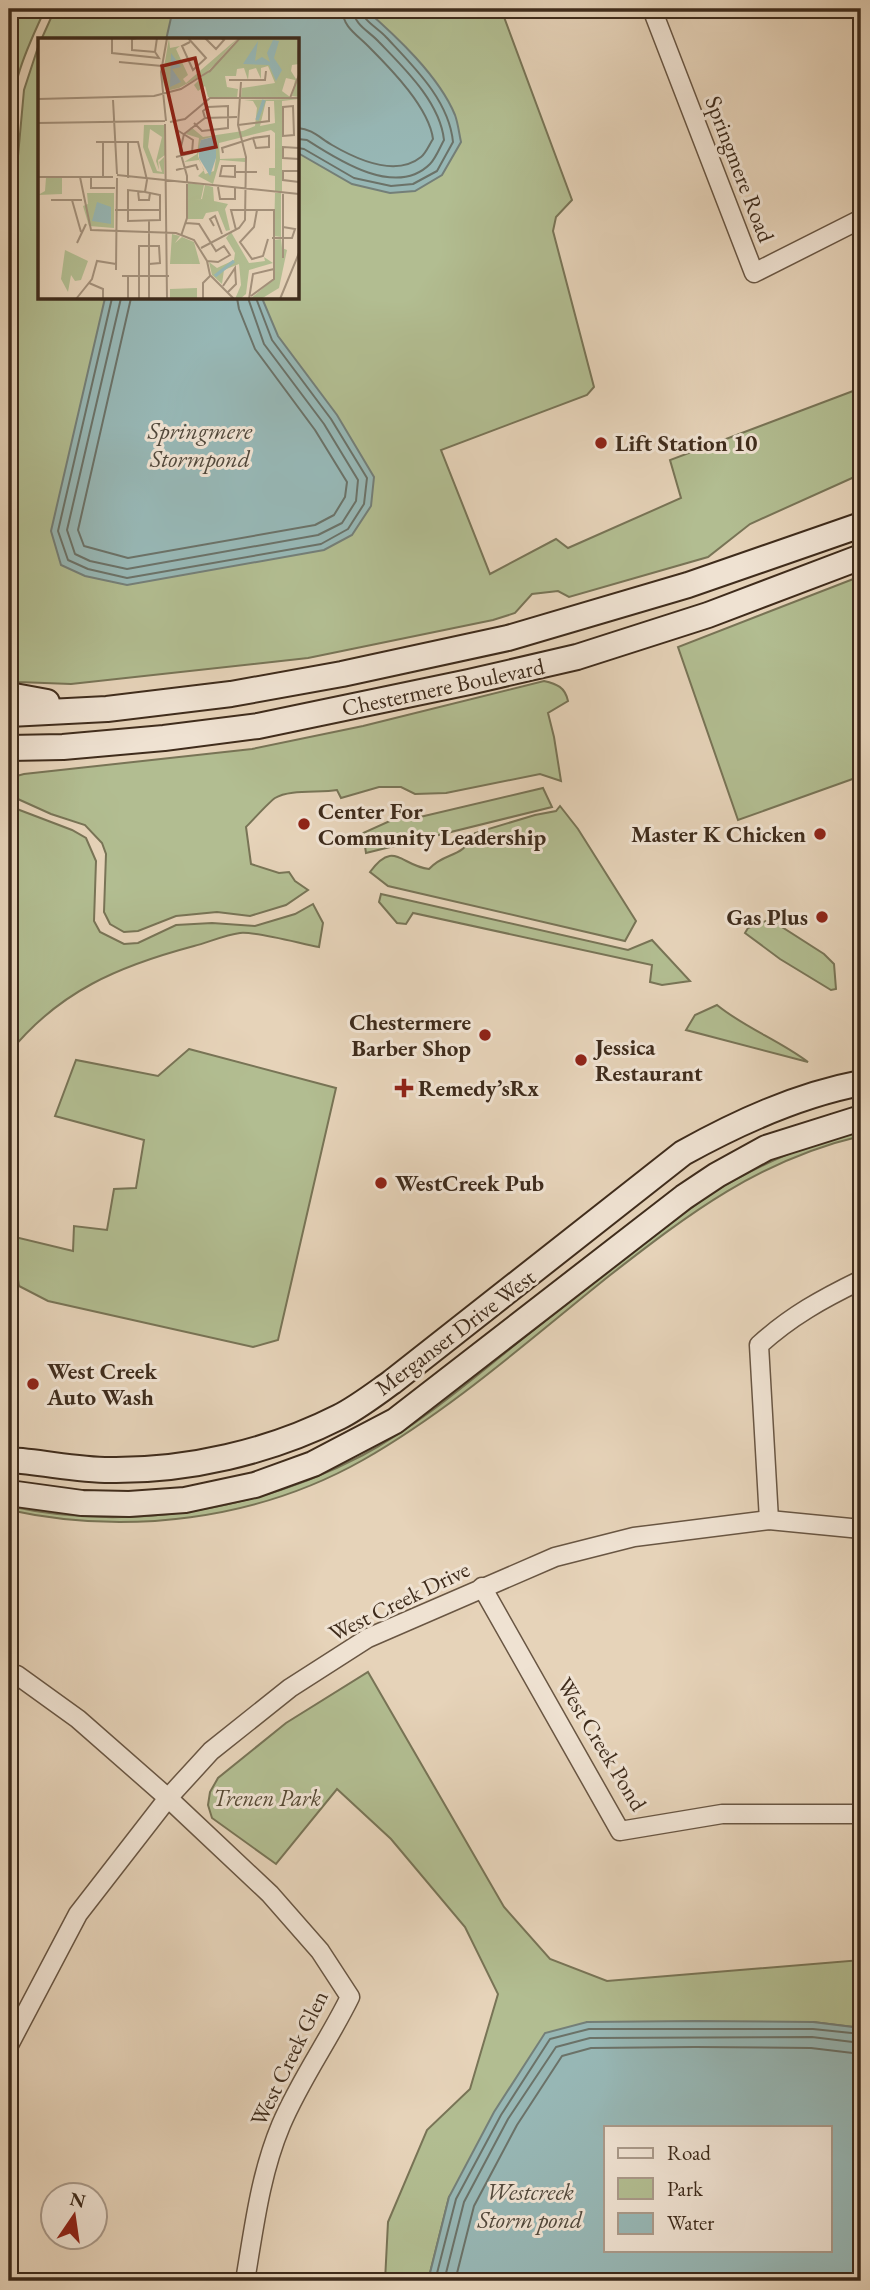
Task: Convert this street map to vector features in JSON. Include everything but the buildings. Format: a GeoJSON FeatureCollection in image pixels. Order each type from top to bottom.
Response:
{"type":"FeatureCollection","features":[{"type":"Feature","properties":{"kind":"street","name":"Springmere Road"},"geometry":{"type":"LineString","coordinates":[[652,9],[754,273],[861,219]]}},
{"type":"Feature","properties":{"kind":"street","name":"Chestermere Boulevard"},"geometry":{"type":"LineString","coordinates":[[9,715],[107,709],[232,694],[342,674],[508,638],[688,585],[861,524]]}},
{"type":"Feature","properties":{"kind":"street","name":"Chestermere Boulevard"},"geometry":{"type":"LineString","coordinates":[[9,748],[63,747],[258,726],[577,657],[708,615],[861,557]]}},
{"type":"Feature","properties":{"kind":"street"},"geometry":{"type":"LineString","coordinates":[[9,695],[107,709]]}},
{"type":"Feature","properties":{"kind":"street"},"geometry":{"type":"LineString","coordinates":[[9,766],[63,747]]}},
{"type":"Feature","properties":{"kind":"street"},"geometry":{"type":"LineString","coordinates":[[854,1084],[856,1119]]}},
{"type":"Feature","properties":{"kind":"street","name":"Merganser Drive West"},"geometry":{"type":"LineString","coordinates":[[9,1460],[112,1470],[187,1464],[268,1446],[300,1435],[341,1416],[393,1382],[683,1153],[769,1110],[854,1084]]}},
{"type":"Feature","properties":{"kind":"street","name":"Merganser Drive West"},"geometry":{"type":"LineString","coordinates":[[9,1493],[82,1503],[129,1504],[185,1500],[255,1485],[313,1464],[395,1421],[684,1197],[717,1175],[765,1149],[856,1119]]}},
{"type":"Feature","properties":{"kind":"street"},"geometry":{"type":"LineString","coordinates":[[537,1269],[558,1296]]}},
{"type":"Feature","properties":{"kind":"street"},"geometry":{"type":"LineString","coordinates":[[769,1520],[759,1345],[785,1321],[819,1300],[861,1280]]}},
{"type":"Feature","properties":{"kind":"street"},"geometry":{"type":"LineString","coordinates":[[300,1435],[313,1464]]}},
{"type":"Feature","properties":{"kind":"street","name":"West Creek Drive"},"geometry":{"type":"LineString","coordinates":[[9,2045],[78,1914],[167,1798],[211,1751],[290,1688],[368,1639],[555,1557],[634,1537],[769,1520],[861,1529]]}},
{"type":"Feature","properties":{"kind":"street","name":"West Creek Pond"},"geometry":{"type":"LineString","coordinates":[[482,1587],[620,1831],[722,1814],[861,1814]]}},
{"type":"Feature","properties":{"kind":"street"},"geometry":{"type":"LineString","coordinates":[[17,1675],[78,1719],[167,1798]]}},
{"type":"Feature","properties":{"kind":"street","name":"West Creek Glen"},"geometry":{"type":"LineString","coordinates":[[167,1798],[270,1894],[320,1951],[350,1997],[282,2125],[261,2185],[245,2281]]}},
{"type":"Feature","properties":{"kind":"green space"},"geometry":{"type":"Polygon","coordinates":[[[14,9],[45,9],[26,53],[15,89],[9,156],[9,21],[14,9]]]}},
{"type":"Feature","properties":{"kind":"green space"},"geometry":{"type":"Polygon","coordinates":[[[55,9],[501,9],[572,200],[556,217],[553,231],[594,387],[587,395],[441,450],[490,574],[556,539],[568,548],[681,498],[670,460],[861,388],[861,474],[750,524],[708,557],[569,597],[558,591],[532,594],[515,613],[493,620],[308,658],[71,684],[18,682],[9,678],[9,255],[24,90],[38,47],[38,299],[299,299],[299,38],[42,38],[55,9]]]}},
{"type":"Feature","properties":{"kind":"green space"},"geometry":{"type":"Polygon","coordinates":[[[861,576],[861,776],[738,820],[678,647],[861,576]]]}},
{"type":"Feature","properties":{"kind":"green space"},"geometry":{"type":"Polygon","coordinates":[[[544,681],[560,687],[568,701],[548,713],[561,781],[540,774],[446,793],[415,794],[401,787],[379,787],[341,798],[337,790],[281,795],[272,800],[246,827],[251,864],[279,873],[289,872],[295,881],[308,890],[286,905],[250,916],[217,912],[176,916],[138,931],[124,932],[110,924],[104,912],[106,854],[102,843],[85,825],[51,814],[9,795],[9,778],[24,774],[252,749],[363,726],[544,681]]]}},
{"type":"Feature","properties":{"kind":"green space"},"geometry":{"type":"Polygon","coordinates":[[[543,788],[552,807],[366,853],[363,833],[392,820],[420,817],[543,788]]]}},
{"type":"Feature","properties":{"kind":"green space"},"geometry":{"type":"Polygon","coordinates":[[[9,806],[86,838],[96,861],[94,921],[100,932],[124,944],[138,943],[176,925],[212,923],[255,926],[295,914],[313,904],[323,923],[319,947],[240,933],[140,962],[70,997],[28,1031],[9,1053],[9,806]]]}},
{"type":"Feature","properties":{"kind":"green space"},"geometry":{"type":"Polygon","coordinates":[[[560,806],[578,829],[636,921],[625,941],[388,886],[370,872],[378,862],[392,856],[429,869],[442,859],[459,852],[475,833],[556,811],[560,806]]]}},
{"type":"Feature","properties":{"kind":"green space"},"geometry":{"type":"Polygon","coordinates":[[[381,894],[628,950],[652,940],[690,981],[662,985],[650,982],[652,965],[413,913],[406,924],[397,923],[379,902],[381,894]]]}},
{"type":"Feature","properties":{"kind":"green space"},"geometry":{"type":"Polygon","coordinates":[[[766,921],[774,922],[824,954],[834,964],[836,989],[831,990],[780,959],[745,933],[748,928],[766,921]]]}},
{"type":"Feature","properties":{"kind":"green space"},"geometry":{"type":"Polygon","coordinates":[[[717,1005],[808,1062],[686,1030],[695,1015],[717,1005]]]}},
{"type":"Feature","properties":{"kind":"green space"},"geometry":{"type":"Polygon","coordinates":[[[189,1049],[336,1088],[278,1340],[253,1347],[48,1301],[19,1286],[11,1236],[73,1251],[74,1226],[107,1230],[114,1189],[136,1188],[144,1140],[55,1116],[76,1060],[158,1076],[189,1049]]]}},
{"type":"Feature","properties":{"kind":"green space"},"geometry":{"type":"Polygon","coordinates":[[[861,1131],[861,1136],[824,1146],[758,1174],[697,1210],[428,1419],[363,1460],[322,1480],[280,1497],[236,1509],[190,1517],[99,1522],[9,1510],[9,1506],[54,1514],[99,1517],[190,1511],[235,1503],[322,1474],[363,1455],[425,1416],[591,1284],[710,1194],[783,1156],[861,1131]]]}},
{"type":"Feature","properties":{"kind":"green space","name":"Trenen Park"},"geometry":{"type":"Polygon","coordinates":[[[368,1672],[504,1907],[550,1959],[607,1981],[861,1960],[861,2028],[813,2022],[587,2022],[449,2197],[428,2281],[385,2281],[388,2222],[427,2130],[470,2089],[498,1994],[465,1927],[391,1839],[337,1789],[276,1864],[212,1818],[208,1805],[210,1792],[218,1778],[286,1723],[368,1672]]]}},
{"type":"Feature","properties":{"kind":"water"},"geometry":{"type":"Polygon","coordinates":[[[173,9],[365,9],[403,44],[439,86],[455,115],[461,142],[442,175],[415,191],[390,193],[352,184],[299,154],[299,38],[166,38],[173,9]]]}},
{"type":"Feature","properties":{"kind":"water","name":"Springmere Stormpond"},"geometry":{"type":"Polygon","coordinates":[[[105,299],[262,299],[278,336],[337,415],[374,477],[371,506],[352,535],[324,550],[127,585],[85,576],[61,565],[51,531],[105,299]]]}},
{"type":"Feature","properties":{"kind":"water","name":"Westcreek Storm pond"},"geometry":{"type":"Polygon","coordinates":[[[587,2022],[813,2022],[861,2028],[861,2266],[852,2281],[428,2281],[449,2197],[494,2112],[545,2033],[587,2022]]]}},
{"type":"Feature","properties":{"kind":"place","name":"Lift Station 10"},"geometry":{"type":"Point","coordinates":[601,443]}},
{"type":"Feature","properties":{"kind":"place","name":"Center For Community Leadership"},"geometry":{"type":"Point","coordinates":[304,824]}},
{"type":"Feature","properties":{"kind":"place","name":"Master K Chicken"},"geometry":{"type":"Point","coordinates":[820,834]}},
{"type":"Feature","properties":{"kind":"place","name":"Gas Plus"},"geometry":{"type":"Point","coordinates":[822,917]}},
{"type":"Feature","properties":{"kind":"place","name":"Chestermere Barber Shop"},"geometry":{"type":"Point","coordinates":[485,1035]}},
{"type":"Feature","properties":{"kind":"place","name":"Jessica Restaurant"},"geometry":{"type":"Point","coordinates":[581,1060]}},
{"type":"Feature","properties":{"kind":"place","name":"Remedy’sRx"},"geometry":{"type":"Point","coordinates":[404,1088]}},
{"type":"Feature","properties":{"kind":"place","name":"WestCreek Pub"},"geometry":{"type":"Point","coordinates":[381,1183]}},
{"type":"Feature","properties":{"kind":"place","name":"West Creek Auto Wash"},"geometry":{"type":"Point","coordinates":[33,1384]}}]}
